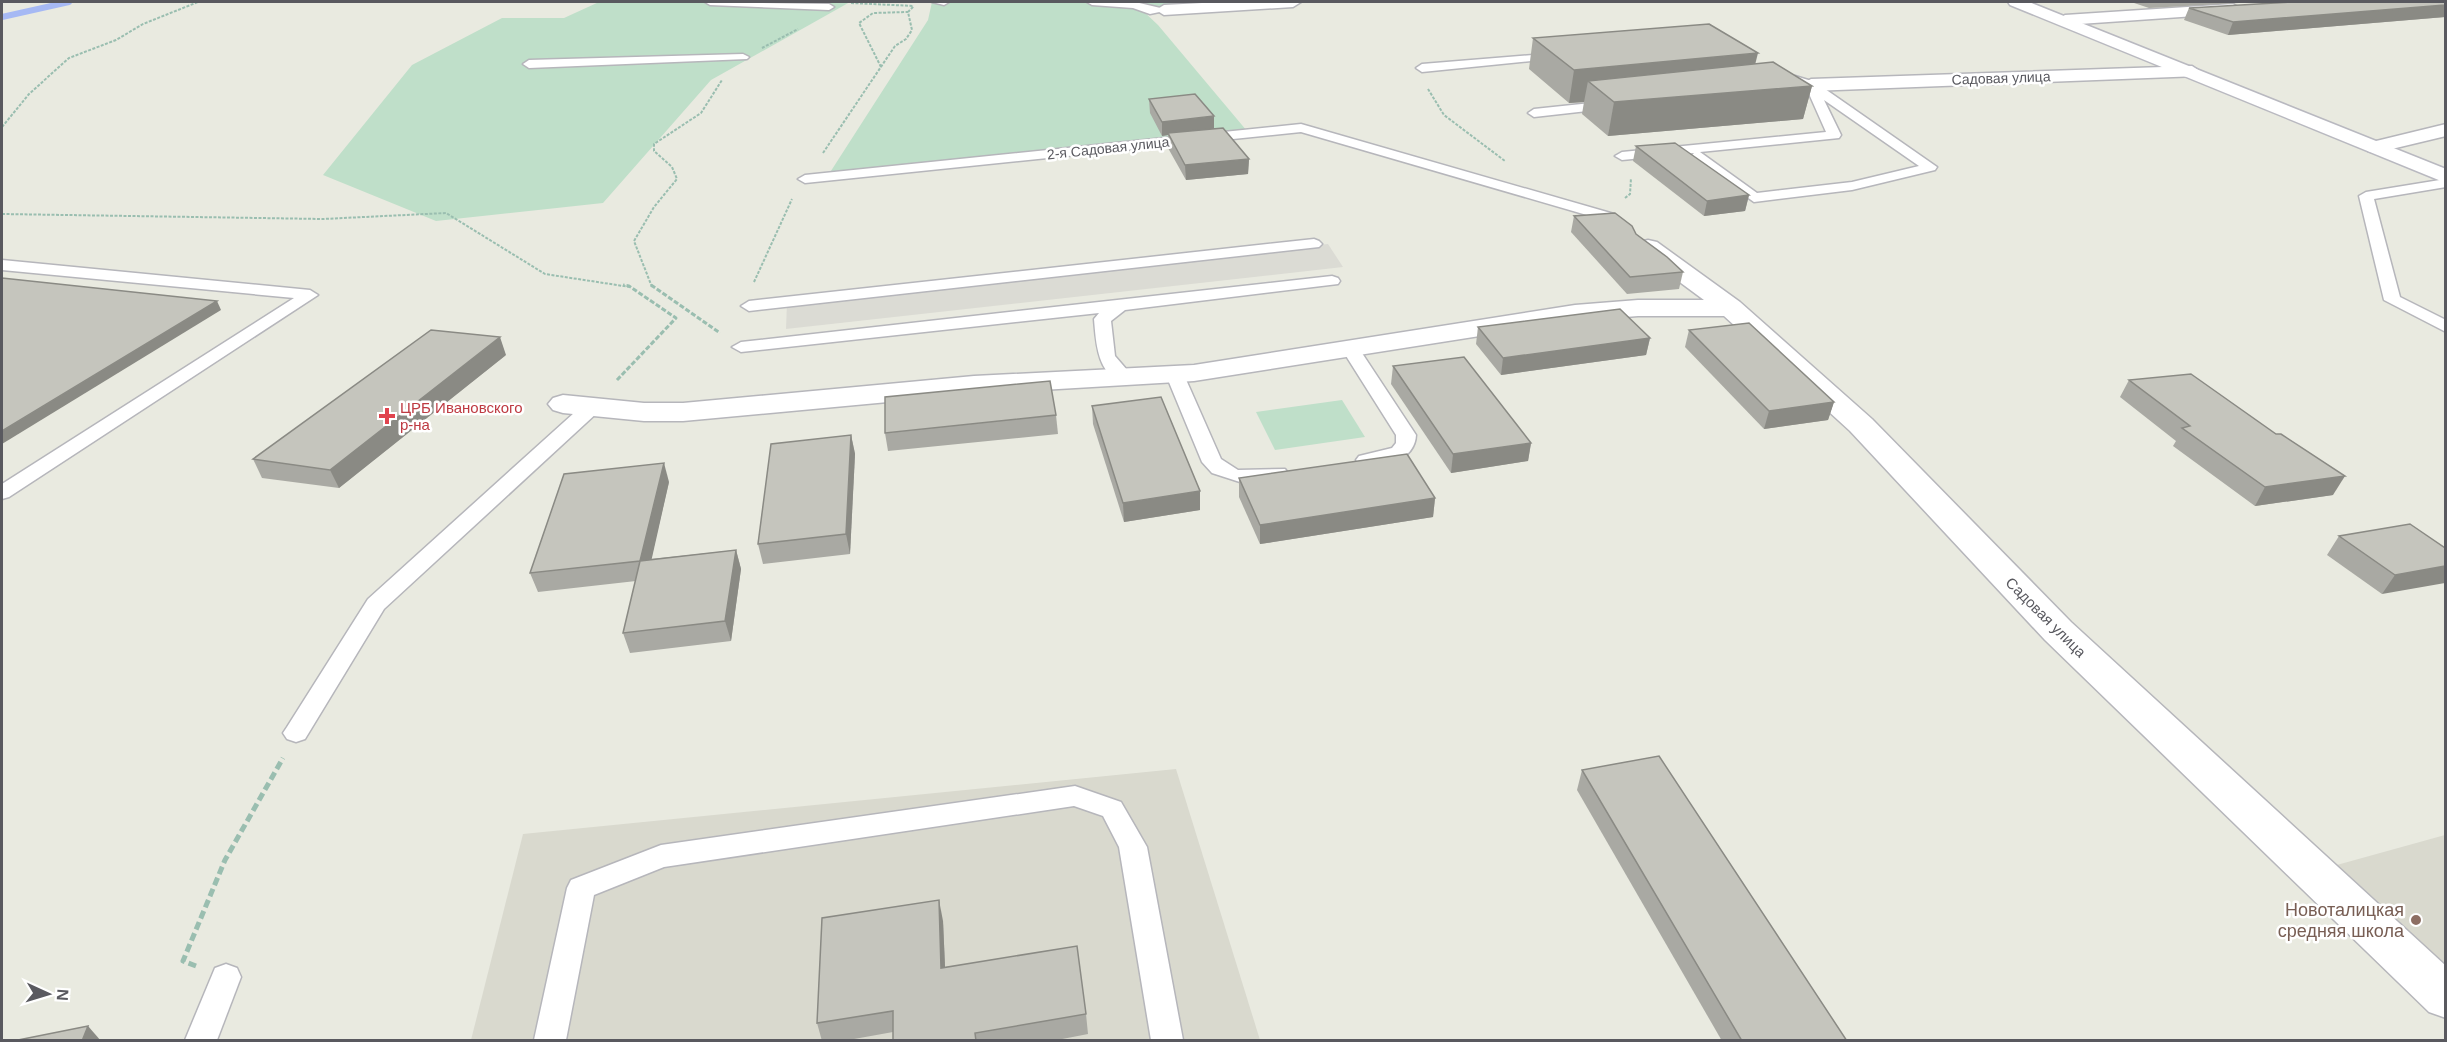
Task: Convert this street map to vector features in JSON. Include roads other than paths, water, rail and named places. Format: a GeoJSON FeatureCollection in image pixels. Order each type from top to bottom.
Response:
{"type":"FeatureCollection","features":[{"type":"Feature","properties":{"kind":"street"},"geometry":{"type":"LineString","coordinates":[[1164,10],[1293,2]]}},
{"type":"Feature","properties":{"kind":"street"},"geometry":{"type":"LineString","coordinates":[[2016,2],[2065,20],[2445,177]]}},
{"type":"Feature","properties":{"kind":"street"},"geometry":{"type":"LineString","coordinates":[[2065,20],[2254,8]]}},
{"type":"Feature","properties":{"kind":"street","name":"Садовая улица"},"geometry":{"type":"LineString","coordinates":[[1811,85],[2192,72]]}},
{"type":"Feature","properties":{"kind":"street"},"geometry":{"type":"LineString","coordinates":[[2375,147],[2445,130]]}},
{"type":"Feature","properties":{"kind":"street","name":"Садовая улица"},"geometry":{"type":"LineString","coordinates":[[1643,243],[1731,308],[1861,425],[2058,631],[2445,997]]}},
{"type":"Feature","properties":{"kind":"street"},"geometry":{"type":"LineString","coordinates":[[563,404],[591,408],[683,412],[982,384],[1174,375],[1575,313],[1638,308],[1731,308]]}},
{"type":"Feature","properties":{"kind":"lane"},"geometry":{"type":"LineString","coordinates":[[710,2],[829,7]]}},
{"type":"Feature","properties":{"kind":"lane"},"geometry":{"type":"LineString","coordinates":[[937,2],[944,2]]}},
{"type":"Feature","properties":{"kind":"lane"},"geometry":{"type":"LineString","coordinates":[[1092,2],[1135,5],[1150,11],[1164,10]]}},
{"type":"Feature","properties":{"kind":"lane"},"geometry":{"type":"LineString","coordinates":[[1422,68],[1574,55]]}},
{"type":"Feature","properties":{"kind":"lane"},"geometry":{"type":"LineString","coordinates":[[529,64],[743,57]]}},
{"type":"Feature","properties":{"kind":"lane"},"geometry":{"type":"LineString","coordinates":[[1698,156],[1754,198],[1852,186],[1930,167],[1811,85],[1778,74]]}},
{"type":"Feature","properties":{"kind":"lane"},"geometry":{"type":"LineString","coordinates":[[1788,87],[1811,85]]}},
{"type":"Feature","properties":{"kind":"lane"},"geometry":{"type":"LineString","coordinates":[[1622,156],[1834,135],[1811,85]]}},
{"type":"Feature","properties":{"kind":"lane"},"geometry":{"type":"LineString","coordinates":[[1534,113],[1626,103]]}},
{"type":"Feature","properties":{"kind":"lane","name":"2-я Садовая улица"},"geometry":{"type":"LineString","coordinates":[[805,179],[1301,128],[1609,217],[1643,243]]}},
{"type":"Feature","properties":{"kind":"lane"},"geometry":{"type":"LineString","coordinates":[[2445,183],[2366,196],[2392,300],[2445,327]]}},
{"type":"Feature","properties":{"kind":"lane"},"geometry":{"type":"LineString","coordinates":[[749,306],[1314,244]]}},
{"type":"Feature","properties":{"kind":"lane"},"geometry":{"type":"LineString","coordinates":[[2,265],[310,295],[2,494]]}},
{"type":"Feature","properties":{"kind":"lane"},"geometry":{"type":"LineString","coordinates":[[741,347],[1332,282]]}},
{"type":"Feature","properties":{"kind":"lane"},"geometry":{"type":"LineString","coordinates":[[1120,306],[1102,319],[1106,357],[1125,378]]}},
{"type":"Feature","properties":{"kind":"lane"},"geometry":{"type":"LineString","coordinates":[[1346,463],[1392,457],[1400,452],[1407,441],[1406,435],[1350,348]]}},
{"type":"Feature","properties":{"kind":"lane"},"geometry":{"type":"LineString","coordinates":[[1174,375],[1212,462],[1219,470],[1239,477],[1254,477],[1300,470]]}},
{"type":"Feature","properties":{"kind":"lane"},"geometry":{"type":"LineString","coordinates":[[296,734],[376,604],[591,408]]}},
{"type":"Feature","properties":{"kind":"lane"},"geometry":{"type":"LineString","coordinates":[[550,1041],[581,888],[661,856],[1074,796],[1112,809],[1133,847],[1167,1041]]}},
{"type":"Feature","properties":{"kind":"lane"},"geometry":{"type":"LineString","coordinates":[[201,1041],[226,977]]}},
{"type":"Feature","properties":{"kind":"waterway"},"geometry":{"type":"LineString","coordinates":[[2,17],[69,2]]}},
{"type":"Feature","properties":{"kind":"place","name":"ЦРБ Ивановского р-на"},"geometry":{"type":"Point","coordinates":[387,416]}},
{"type":"Feature","properties":{"kind":"place","name":"Новоталицкая средняя школа"},"geometry":{"type":"Point","coordinates":[2416,920]}}]}
